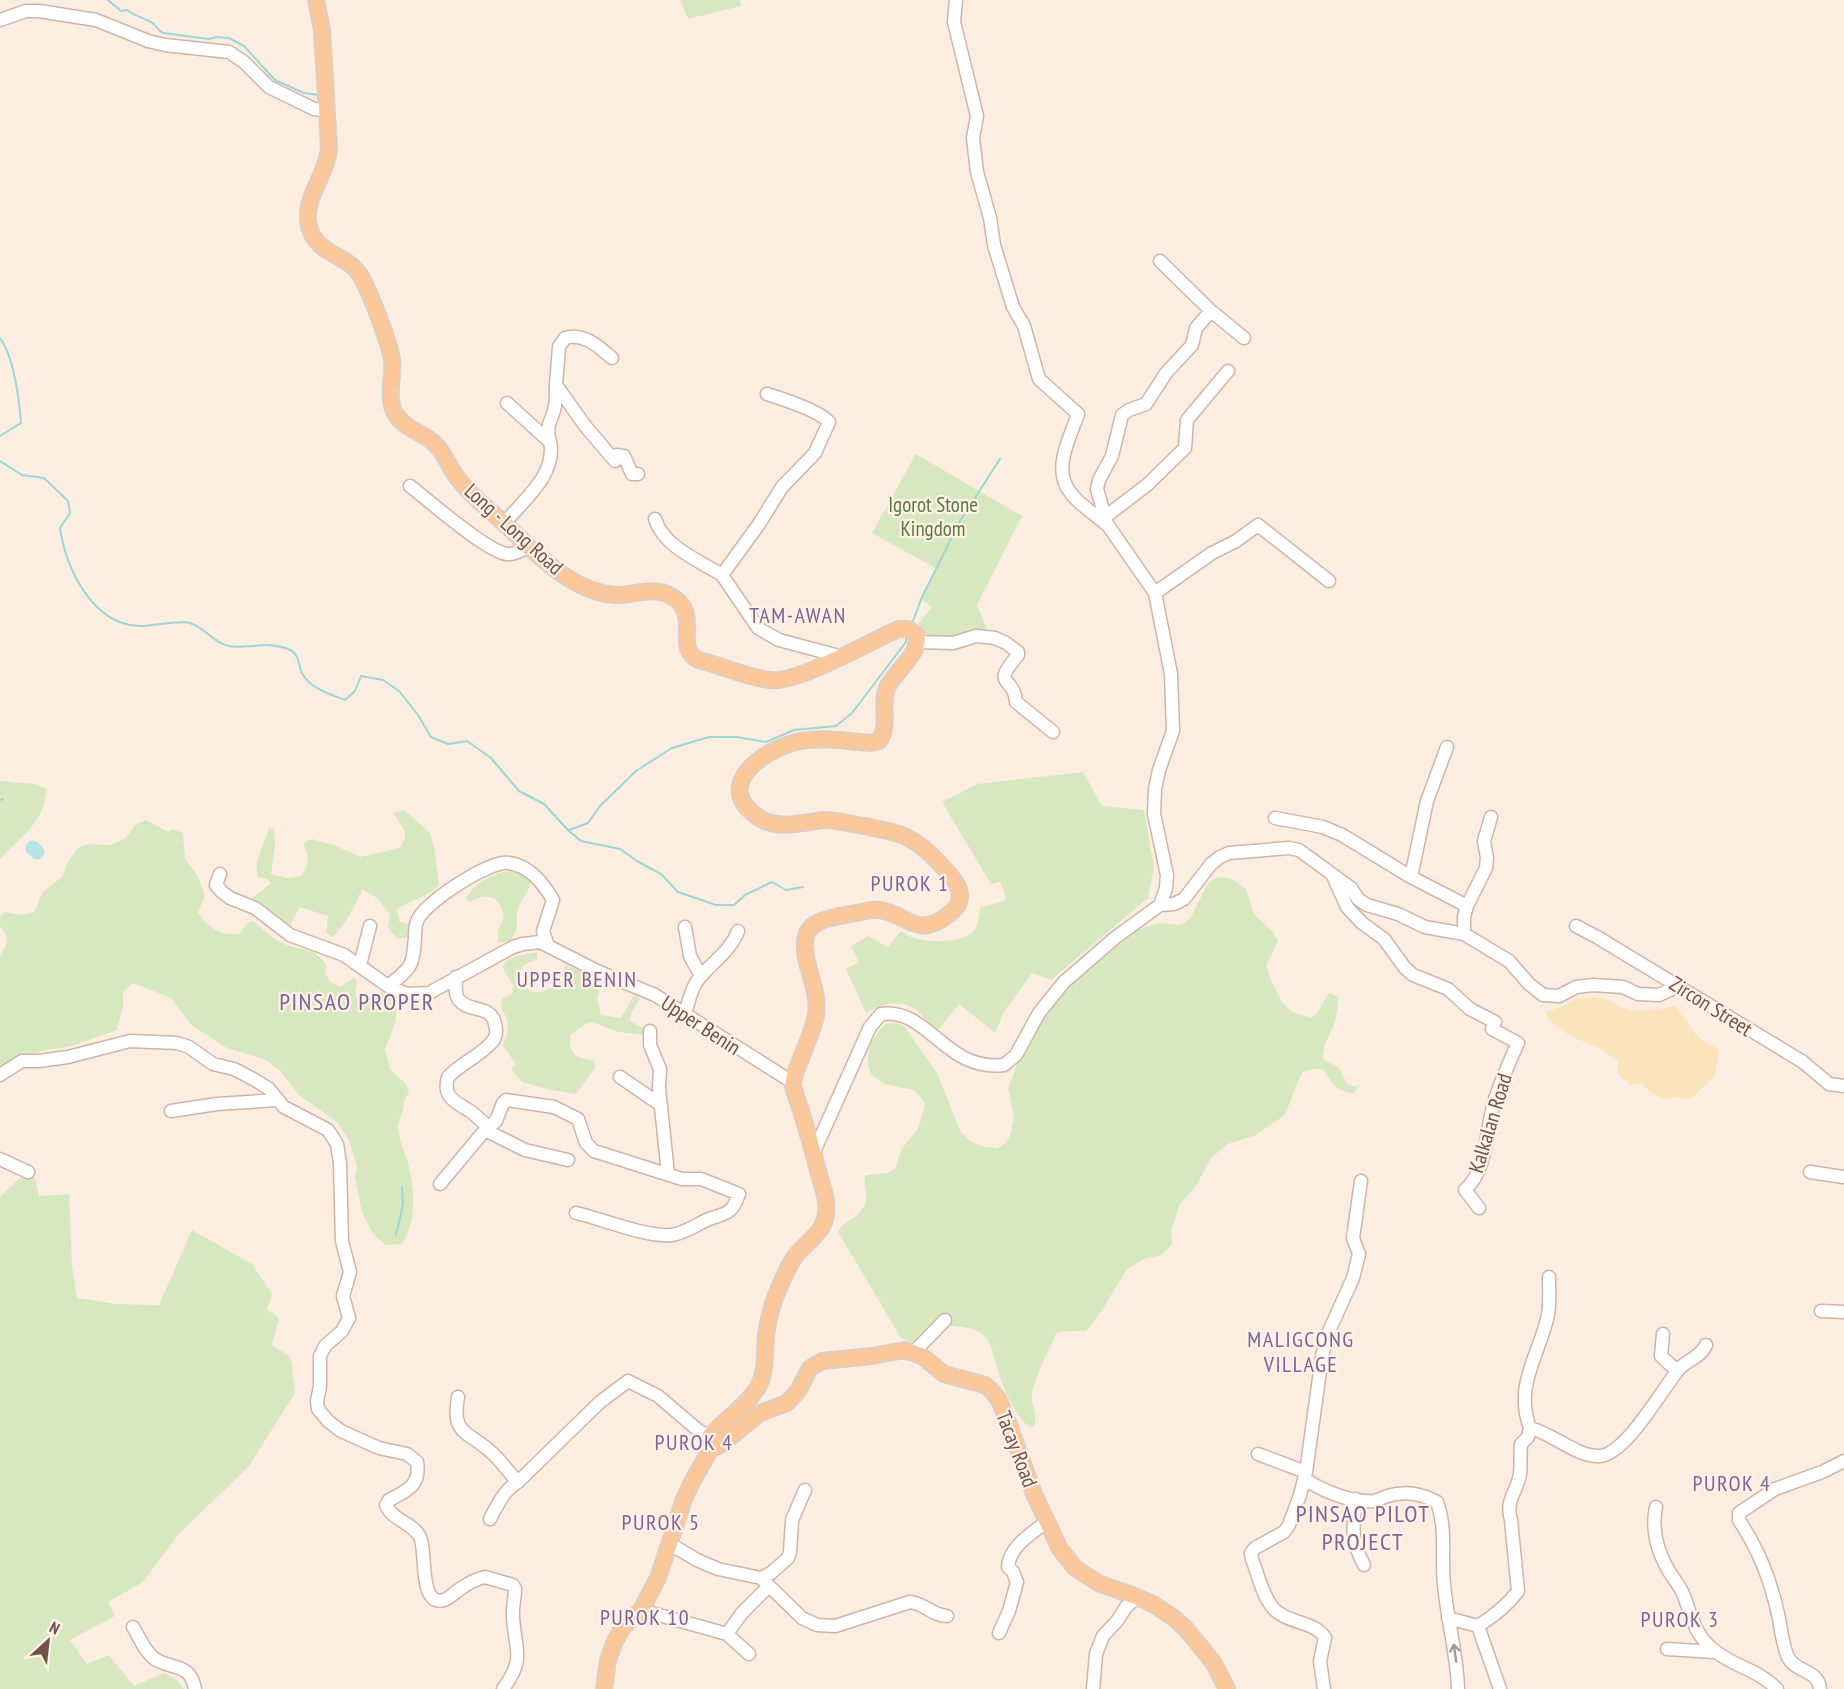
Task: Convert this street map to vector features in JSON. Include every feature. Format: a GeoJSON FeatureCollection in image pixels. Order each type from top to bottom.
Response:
{"type":"FeatureCollection","features":[{"type":"Feature","properties":{"kind":"main road","name":"Long - Long Road"},"geometry":{"type":"LineString","coordinates":[[316,0],[322,30],[328,156],[308,212],[308,220],[312,235],[322,248],[353,267],[361,277],[375,309],[391,357],[391,400],[404,426],[435,444],[468,491],[554,569],[591,590],[618,595],[654,591],[671,596],[685,609],[688,625],[686,647],[690,655],[699,660],[776,681],[803,674],[899,629],[908,628],[915,632],[918,642]]}},
{"type":"Feature","properties":{"kind":"main road"},"geometry":{"type":"LineString","coordinates":[[604,1689],[608,1660],[615,1641],[623,1626],[641,1610],[658,1578],[693,1480],[710,1443],[757,1389],[763,1376],[768,1324],[776,1293],[792,1261],[825,1222],[826,1200],[792,1082],[806,1048],[816,1014],[817,996],[805,949],[808,930],[825,919],[874,909],[890,913],[914,925],[928,924],[942,920],[954,910],[960,901],[958,887],[949,873],[912,838],[894,831],[833,820],[787,825],[770,823],[752,812],[744,802],[740,793],[740,781],[746,770],[757,761],[801,741],[833,740],[871,743],[879,741],[884,727],[885,692],[918,642]]}},
{"type":"Feature","properties":{"kind":"main road"},"geometry":{"type":"LineString","coordinates":[[710,1443],[722,1444],[760,1413],[787,1403],[798,1391],[810,1368],[822,1361],[905,1350],[914,1352]]}},
{"type":"Feature","properties":{"kind":"main road","name":"Tacay Road"},"geometry":{"type":"LineString","coordinates":[[914,1352],[944,1374],[985,1385],[992,1391],[999,1400],[1034,1494],[1060,1550],[1075,1568],[1098,1583],[1137,1597],[1167,1613],[1186,1629],[1213,1662],[1227,1689]]}},
{"type":"Feature","properties":{"kind":"street"},"geometry":{"type":"LineString","coordinates":[[956,0],[954,22],[976,116],[973,138],[977,172],[990,218],[994,245],[1013,308],[1024,326],[1039,379],[1078,414],[1063,458],[1062,470],[1068,491],[1106,521],[1155,593],[1171,674],[1174,721],[1155,789],[1154,814],[1167,875],[1166,888],[1160,905]]}},
{"type":"Feature","properties":{"kind":"street"},"geometry":{"type":"LineString","coordinates":[[0,20],[26,11],[39,11],[96,20],[148,41],[165,45],[229,52],[244,62],[269,87],[315,109],[327,111]]}},
{"type":"Feature","properties":{"kind":"street"},"geometry":{"type":"LineString","coordinates":[[1160,261],[1210,311],[1244,338]]}},
{"type":"Feature","properties":{"kind":"street"},"geometry":{"type":"LineString","coordinates":[[1106,521],[1097,489],[1099,480],[1112,456],[1122,415],[1146,404],[1166,374],[1192,345],[1196,328],[1210,311]]}},
{"type":"Feature","properties":{"kind":"street"},"geometry":{"type":"LineString","coordinates":[[504,524],[548,470],[552,450],[547,431],[548,422],[554,411],[559,347],[565,338],[578,335],[612,358]]}},
{"type":"Feature","properties":{"kind":"street"},"geometry":{"type":"LineString","coordinates":[[1106,521],[1185,448],[1187,420],[1228,371]]}},
{"type":"Feature","properties":{"kind":"street"},"geometry":{"type":"LineString","coordinates":[[556,385],[586,427],[615,461],[617,455],[624,456],[632,474],[638,474]]}},
{"type":"Feature","properties":{"kind":"street"},"geometry":{"type":"LineString","coordinates":[[722,575],[759,524],[782,487],[815,453],[829,422],[817,413],[767,394]]}},
{"type":"Feature","properties":{"kind":"street"},"geometry":{"type":"LineString","coordinates":[[507,403],[550,441]]}},
{"type":"Feature","properties":{"kind":"street"},"geometry":{"type":"LineString","coordinates":[[410,486],[454,522],[499,552],[512,554],[529,546]]}},
{"type":"Feature","properties":{"kind":"street"},"geometry":{"type":"LineString","coordinates":[[656,519],[659,531],[669,542],[722,575],[758,628],[779,640],[839,657]]}},
{"type":"Feature","properties":{"kind":"street"},"geometry":{"type":"LineString","coordinates":[[1155,593],[1258,525],[1329,581]]}},
{"type":"Feature","properties":{"kind":"street"},"geometry":{"type":"LineString","coordinates":[[918,642],[953,643],[976,636],[995,638],[1011,646],[1018,652],[1018,655],[1004,674],[1004,679],[1016,694],[1016,702],[1053,732]]}},
{"type":"Feature","properties":{"kind":"street"},"geometry":{"type":"LineString","coordinates":[[1411,877],[1427,801],[1447,747]]}},
{"type":"Feature","properties":{"kind":"street"},"geometry":{"type":"LineString","coordinates":[[1464,934],[1464,917],[1467,906],[1486,868],[1484,841],[1491,817]]}},
{"type":"Feature","properties":{"kind":"street"},"geometry":{"type":"LineString","coordinates":[[1275,818],[1323,827],[1467,906]]}},
{"type":"Feature","properties":{"kind":"street"},"geometry":{"type":"LineString","coordinates":[[813,1154],[870,1027],[881,1014],[890,1012],[908,1016],[949,1050],[985,1065],[1004,1065],[1016,1055],[1039,1013],[1064,982],[1116,937],[1160,905],[1174,904],[1184,899],[1211,864],[1220,856],[1229,853],[1289,848],[1299,850],[1351,888],[1358,899],[1367,905],[1398,914],[1425,927],[1464,934],[1509,961],[1529,984],[1543,995],[1559,996],[1576,987],[1593,985],[1623,987],[1638,994],[1659,995],[1678,986]]}},
{"type":"Feature","properties":{"kind":"street"},"geometry":{"type":"LineString","coordinates":[[388,986],[411,965],[414,957],[415,926],[422,912],[447,891],[500,862],[511,863],[529,870],[553,900],[543,931],[548,946]]}},
{"type":"Feature","properties":{"kind":"street","name":"Upper Benin"},"geometry":{"type":"LineString","coordinates":[[220,874],[216,885],[230,898],[255,908],[282,930],[344,955],[388,986],[407,994],[429,993],[513,947],[533,942],[548,946],[597,971],[655,995],[792,1082]]}},
{"type":"Feature","properties":{"kind":"street","name":"Kalkalan Road"},"geometry":{"type":"LineString","coordinates":[[1333,875],[1347,907],[1362,923],[1384,939],[1405,968],[1413,975],[1448,989],[1470,1009],[1495,1022],[1492,1029],[1518,1043],[1504,1073],[1493,1106],[1480,1169],[1472,1184],[1465,1190],[1479,1208]]}},
{"type":"Feature","properties":{"kind":"street"},"geometry":{"type":"LineString","coordinates":[[360,965],[370,926]]}},
{"type":"Feature","properties":{"kind":"street","name":"Zircon Street"},"geometry":{"type":"LineString","coordinates":[[1576,926],[1803,1062],[1829,1084],[1844,1086]]}},
{"type":"Feature","properties":{"kind":"street"},"geometry":{"type":"LineString","coordinates":[[685,927],[690,956],[701,976]]}},
{"type":"Feature","properties":{"kind":"street"},"geometry":{"type":"LineString","coordinates":[[685,1014],[694,987],[701,976],[728,949],[738,932]]}},
{"type":"Feature","properties":{"kind":"street"},"geometry":{"type":"LineString","coordinates":[[456,977],[456,995],[459,1001],[487,1011],[494,1019],[497,1030],[494,1040],[487,1047],[448,1077],[447,1088],[453,1101],[474,1114],[487,1129],[525,1150],[568,1160]]}},
{"type":"Feature","properties":{"kind":"street"},"geometry":{"type":"LineString","coordinates":[[650,1031],[650,1045],[660,1069],[668,1174]]}},
{"type":"Feature","properties":{"kind":"street"},"geometry":{"type":"LineString","coordinates":[[0,1075],[22,1062],[68,1057],[130,1041],[177,1043],[189,1047],[213,1064],[234,1069],[255,1080],[269,1089],[277,1100],[294,1113],[328,1130],[337,1144],[340,1163],[342,1241],[350,1272],[343,1296],[349,1318],[342,1331],[325,1346],[320,1356],[320,1386],[317,1401],[325,1416],[341,1431],[379,1448],[407,1454],[417,1462],[417,1476],[410,1490],[389,1500],[386,1505],[395,1518],[419,1535],[424,1557],[426,1587],[432,1597],[446,1600],[459,1589],[485,1577],[513,1585],[515,1589],[513,1618],[518,1657],[511,1677],[503,1689]]}},
{"type":"Feature","properties":{"kind":"street"},"geometry":{"type":"LineString","coordinates":[[620,1077],[661,1105]]}},
{"type":"Feature","properties":{"kind":"street"},"geometry":{"type":"LineString","coordinates":[[171,1111],[217,1104],[277,1100]]}},
{"type":"Feature","properties":{"kind":"street"},"geometry":{"type":"LineString","coordinates":[[440,1184],[496,1121],[506,1100],[554,1107],[578,1119],[586,1143],[594,1151],[682,1179],[700,1179],[739,1194],[736,1203],[725,1215],[693,1226],[681,1233],[670,1235],[650,1233],[576,1212]]}},
{"type":"Feature","properties":{"kind":"street"},"geometry":{"type":"LineString","coordinates":[[0,1160],[28,1172]]}},
{"type":"Feature","properties":{"kind":"street"},"geometry":{"type":"LineString","coordinates":[[1810,1172],[1844,1177]]}},
{"type":"Feature","properties":{"kind":"street"},"geometry":{"type":"LineString","coordinates":[[1324,1689],[1320,1661],[1325,1638],[1321,1631],[1280,1614],[1272,1607],[1251,1553],[1255,1548],[1284,1533],[1289,1525],[1305,1475],[1326,1338],[1353,1278],[1359,1254],[1353,1238],[1361,1181]]}},
{"type":"Feature","properties":{"kind":"street"},"geometry":{"type":"LineString","coordinates":[[1448,1618],[1478,1626],[1503,1609],[1518,1591],[1508,1510],[1520,1475],[1521,1444],[1528,1437],[1530,1428],[1524,1412],[1526,1381],[1548,1314],[1549,1277]]}},
{"type":"Feature","properties":{"kind":"street"},"geometry":{"type":"LineString","coordinates":[[1821,1311],[1844,1312]]}},
{"type":"Feature","properties":{"kind":"street"},"geometry":{"type":"LineString","coordinates":[[914,1352],[945,1320]]}},
{"type":"Feature","properties":{"kind":"street"},"geometry":{"type":"LineString","coordinates":[[1663,1334],[1661,1356],[1677,1371]]}},
{"type":"Feature","properties":{"kind":"street"},"geometry":{"type":"LineString","coordinates":[[1530,1428],[1542,1431],[1581,1452],[1600,1456],[1614,1451],[1652,1408],[1677,1371],[1704,1351],[1706,1345]]}},
{"type":"Feature","properties":{"kind":"street"},"geometry":{"type":"LineString","coordinates":[[490,1519],[506,1492],[600,1402],[628,1381],[658,1396],[710,1443]]}},
{"type":"Feature","properties":{"kind":"street"},"geometry":{"type":"LineString","coordinates":[[458,1397],[455,1411],[456,1420],[461,1428],[492,1453],[518,1482]]}},
{"type":"Feature","properties":{"kind":"street"},"geometry":{"type":"LineString","coordinates":[[1257,1454],[1305,1475],[1330,1494],[1375,1501],[1411,1493],[1426,1496],[1437,1502],[1441,1513],[1444,1581],[1458,1689]]}},
{"type":"Feature","properties":{"kind":"street"},"geometry":{"type":"LineString","coordinates":[[1820,1689],[1820,1681],[1796,1667],[1787,1655],[1762,1558],[1739,1520],[1739,1513],[1774,1489],[1822,1473],[1844,1461]]}},
{"type":"Feature","properties":{"kind":"street"},"geometry":{"type":"LineString","coordinates":[[727,1634],[771,1573],[788,1558],[792,1520],[805,1490]]}},
{"type":"Feature","properties":{"kind":"street"},"geometry":{"type":"LineString","coordinates":[[1356,1499],[1352,1533],[1355,1549],[1364,1565]]}},
{"type":"Feature","properties":{"kind":"street"},"geometry":{"type":"LineString","coordinates":[[1656,1507],[1653,1520],[1654,1531],[1662,1558],[1684,1596],[1695,1629],[1717,1652],[1756,1672],[1777,1689]]}},
{"type":"Feature","properties":{"kind":"street"},"geometry":{"type":"LineString","coordinates":[[999,1633],[1009,1611],[1017,1582],[1008,1568],[1009,1558],[1018,1545],[1046,1522]]}},
{"type":"Feature","properties":{"kind":"street"},"geometry":{"type":"LineString","coordinates":[[670,1544],[718,1569],[765,1582],[802,1618],[817,1624],[829,1627],[878,1614],[910,1602],[941,1616],[947,1616]]}},
{"type":"Feature","properties":{"kind":"street"},"geometry":{"type":"LineString","coordinates":[[1093,1689],[1096,1654],[1103,1636],[1137,1597]]}},
{"type":"Feature","properties":{"kind":"street"},"geometry":{"type":"LineString","coordinates":[[641,1610],[727,1634],[749,1654]]}},
{"type":"Feature","properties":{"kind":"street"},"geometry":{"type":"LineString","coordinates":[[1478,1626],[1500,1689]]}},
{"type":"Feature","properties":{"kind":"street"},"geometry":{"type":"LineString","coordinates":[[133,1627],[154,1658],[182,1668],[193,1680],[195,1689]]}},
{"type":"Feature","properties":{"kind":"street"},"geometry":{"type":"LineString","coordinates":[[1667,1649],[1717,1652]]}},
{"type":"Feature","properties":{"kind":"green space"},"geometry":{"type":"Polygon","coordinates":[[[680,0],[740,0],[741,6],[688,19],[680,0]]]}},
{"type":"Feature","properties":{"kind":"green space","name":"Igorot Stone Kingdom"},"geometry":{"type":"Polygon","coordinates":[[[916,454],[1022,516],[977,605],[990,635],[926,638],[923,629],[918,624],[932,607],[922,599],[937,569],[872,533],[916,454]]]}},
{"type":"Feature","properties":{"kind":"green space"},"geometry":{"type":"Polygon","coordinates":[[[1083,772],[1102,806],[1144,810],[1154,868],[1148,898],[1051,980],[1032,973],[1003,1014],[995,1033],[959,1004],[936,1033],[919,1012],[907,1005],[889,1004],[866,1013],[846,969],[859,962],[851,946],[868,936],[888,947],[901,931],[912,938],[928,941],[962,938],[976,928],[980,908],[1006,900],[1001,882],[991,884],[942,802],[977,784],[1083,772]]]}},
{"type":"Feature","properties":{"kind":"green space"},"geometry":{"type":"Polygon","coordinates":[[[0,781],[35,784],[47,789],[41,812],[36,821],[0,859],[0,781]]]}},
{"type":"Feature","properties":{"kind":"green space"},"geometry":{"type":"Polygon","coordinates":[[[404,810],[429,832],[434,845],[439,885],[429,893],[396,910],[400,922],[412,925],[409,937],[397,939],[388,928],[390,914],[377,898],[362,889],[350,914],[333,937],[326,933],[328,916],[300,907],[288,929],[253,905],[251,899],[271,883],[267,879],[258,877],[257,871],[258,859],[269,828],[274,829],[275,847],[271,874],[288,878],[301,876],[304,872],[308,860],[303,843],[311,839],[334,845],[360,857],[399,848],[405,839],[405,831],[393,813],[404,810]]]}},
{"type":"Feature","properties":{"kind":"green space"},"geometry":{"type":"Polygon","coordinates":[[[146,820],[168,832],[172,829],[183,833],[185,859],[197,875],[205,896],[198,912],[211,927],[222,933],[235,934],[241,933],[246,924],[252,921],[278,941],[316,954],[327,966],[325,974],[331,982],[340,987],[354,978],[357,982],[355,995],[365,1003],[375,1001],[382,992],[398,1002],[394,1027],[385,1049],[390,1069],[406,1084],[409,1093],[405,1099],[398,1127],[408,1163],[413,1194],[410,1225],[402,1244],[386,1245],[373,1234],[362,1212],[355,1178],[357,1167],[353,1152],[349,1140],[338,1123],[299,1095],[281,1072],[266,1060],[227,1048],[191,1025],[171,998],[133,983],[123,992],[123,1006],[117,1030],[71,1046],[21,1057],[0,1071],[0,957],[7,938],[0,927],[0,916],[5,912],[21,915],[34,912],[43,892],[62,877],[77,849],[87,844],[111,845],[126,838],[135,825],[146,820]]]}},
{"type":"Feature","properties":{"kind":"green space"},"geometry":{"type":"Polygon","coordinates":[[[518,869],[532,880],[518,908],[517,928],[514,936],[510,941],[498,943],[498,929],[504,918],[500,904],[487,897],[469,902],[466,898],[476,886],[489,877],[518,869]]]}},
{"type":"Feature","properties":{"kind":"green space"},"geometry":{"type":"Polygon","coordinates":[[[1221,877],[1232,879],[1246,889],[1254,914],[1272,931],[1278,941],[1266,965],[1282,1003],[1292,1012],[1311,1018],[1318,1012],[1330,993],[1339,997],[1335,1023],[1324,1046],[1323,1059],[1339,1068],[1347,1084],[1355,1087],[1360,1084],[1354,1093],[1348,1093],[1339,1089],[1323,1069],[1303,1072],[1285,1115],[1256,1135],[1228,1144],[1211,1158],[1196,1186],[1180,1204],[1171,1231],[1172,1244],[1162,1255],[1144,1259],[1127,1269],[1103,1309],[1087,1330],[1057,1333],[1033,1388],[1035,1421],[1034,1426],[1030,1428],[1015,1410],[1007,1394],[986,1337],[974,1329],[951,1326],[934,1339],[922,1343],[901,1338],[838,1232],[862,1210],[865,1204],[866,1175],[888,1173],[895,1168],[902,1148],[917,1130],[924,1110],[925,1103],[913,1090],[884,1084],[871,1074],[868,1060],[870,1047],[885,1024],[896,1023],[904,1026],[937,1073],[960,1131],[973,1143],[998,1148],[1010,1136],[1014,1118],[1008,1089],[1021,1054],[1051,1008],[1080,976],[1139,929],[1159,923],[1180,925],[1186,922],[1207,885],[1221,877]]]}},
{"type":"Feature","properties":{"kind":"green space"},"geometry":{"type":"Polygon","coordinates":[[[537,952],[537,959],[524,965],[517,976],[529,990],[541,992],[551,988],[559,980],[565,965],[601,982],[597,1000],[601,1015],[620,1018],[635,995],[640,999],[631,1013],[630,1021],[644,1029],[644,1035],[619,1032],[591,1022],[570,1035],[572,1051],[578,1057],[595,1061],[595,1068],[576,1094],[522,1082],[511,1069],[516,1064],[503,1046],[508,1027],[501,1009],[502,999],[511,995],[514,987],[502,967],[508,960],[537,952]]]}},
{"type":"Feature","properties":{"kind":"green space"},"geometry":{"type":"Polygon","coordinates":[[[20,1178],[35,1178],[39,1196],[69,1194],[72,1266],[77,1298],[117,1304],[159,1305],[192,1230],[252,1264],[272,1294],[267,1309],[279,1318],[272,1345],[291,1357],[295,1393],[249,1466],[178,1535],[143,1582],[108,1602],[115,1616],[70,1640],[87,1664],[109,1655],[134,1686],[164,1673],[178,1681],[184,1689],[0,1689],[0,1197],[20,1178]]]}},
{"type":"Feature","properties":{"kind":"sand"},"geometry":{"type":"Polygon","coordinates":[[[1595,997],[1609,1000],[1631,1011],[1675,1006],[1698,1036],[1719,1049],[1715,1076],[1693,1097],[1685,1099],[1676,1097],[1665,1100],[1650,1092],[1641,1083],[1630,1085],[1618,1074],[1618,1062],[1609,1054],[1569,1035],[1552,1022],[1545,1013],[1576,998],[1595,997]]]}},
{"type":"Feature","properties":{"kind":"waterway"},"geometry":{"type":"LineString","coordinates":[[108,0],[121,11],[127,10],[151,22],[163,33],[209,39],[229,38],[244,46],[275,80],[304,93],[319,95]]}},
{"type":"Feature","properties":{"kind":"waterway"},"geometry":{"type":"LineString","coordinates":[[0,338],[12,367],[21,423],[0,436]]}},
{"type":"Feature","properties":{"kind":"waterway"},"geometry":{"type":"LineString","coordinates":[[913,621],[922,597],[960,521],[1000,459]]}},
{"type":"Feature","properties":{"kind":"waterway"},"geometry":{"type":"LineString","coordinates":[[0,461],[22,475],[44,478],[68,501],[70,513],[60,528],[68,560],[84,592],[108,616],[123,623],[140,626],[186,622],[229,646],[280,646],[295,654],[303,675],[311,684],[345,700],[355,691],[361,676],[383,680],[399,691],[418,715],[431,737],[448,744],[467,741],[491,758],[519,791],[544,804],[581,841],[620,849],[661,874],[678,892],[716,905],[734,905],[745,895],[772,882],[786,890],[803,887]]}},
{"type":"Feature","properties":{"kind":"waterway"},"geometry":{"type":"LineString","coordinates":[[569,830],[588,823],[600,806],[636,771],[672,748],[709,737],[737,737],[766,742],[794,730],[836,726],[852,713],[906,642],[906,637]]}},
{"type":"Feature","properties":{"kind":"waterway"},"geometry":{"type":"LineString","coordinates":[[33,848],[37,852]]}},
{"type":"Feature","properties":{"kind":"waterway"},"geometry":{"type":"LineString","coordinates":[[396,1235],[403,1204],[402,1187]]}},
{"type":"Feature","properties":{"kind":"district","name":"TAM-AWAN"},"geometry":{"type":"Point","coordinates":[798,615]}},
{"type":"Feature","properties":{"kind":"district","name":"PUROK 1"},"geometry":{"type":"Point","coordinates":[910,883]}},
{"type":"Feature","properties":{"kind":"district","name":"UPPER BENIN"},"geometry":{"type":"Point","coordinates":[577,979]}},
{"type":"Feature","properties":{"kind":"district","name":"PINSAO PROPER"},"geometry":{"type":"Point","coordinates":[357,1001]}},
{"type":"Feature","properties":{"kind":"district","name":"MALIGCONG VILLAGE"},"geometry":{"type":"Point","coordinates":[1301,1352]}},
{"type":"Feature","properties":{"kind":"district","name":"PUROK 4"},"geometry":{"type":"Point","coordinates":[694,1442]}},
{"type":"Feature","properties":{"kind":"district","name":"PUROK 4"},"geometry":{"type":"Point","coordinates":[1732,1483]}},
{"type":"Feature","properties":{"kind":"district","name":"PUROK 5"},"geometry":{"type":"Point","coordinates":[661,1522]}},
{"type":"Feature","properties":{"kind":"district","name":"PINSAO PILOT PROJECT"},"geometry":{"type":"Point","coordinates":[1363,1527]}},
{"type":"Feature","properties":{"kind":"district","name":"PUROK 10"},"geometry":{"type":"Point","coordinates":[645,1617]}},
{"type":"Feature","properties":{"kind":"district","name":"PUROK 3"},"geometry":{"type":"Point","coordinates":[1680,1619]}}]}
